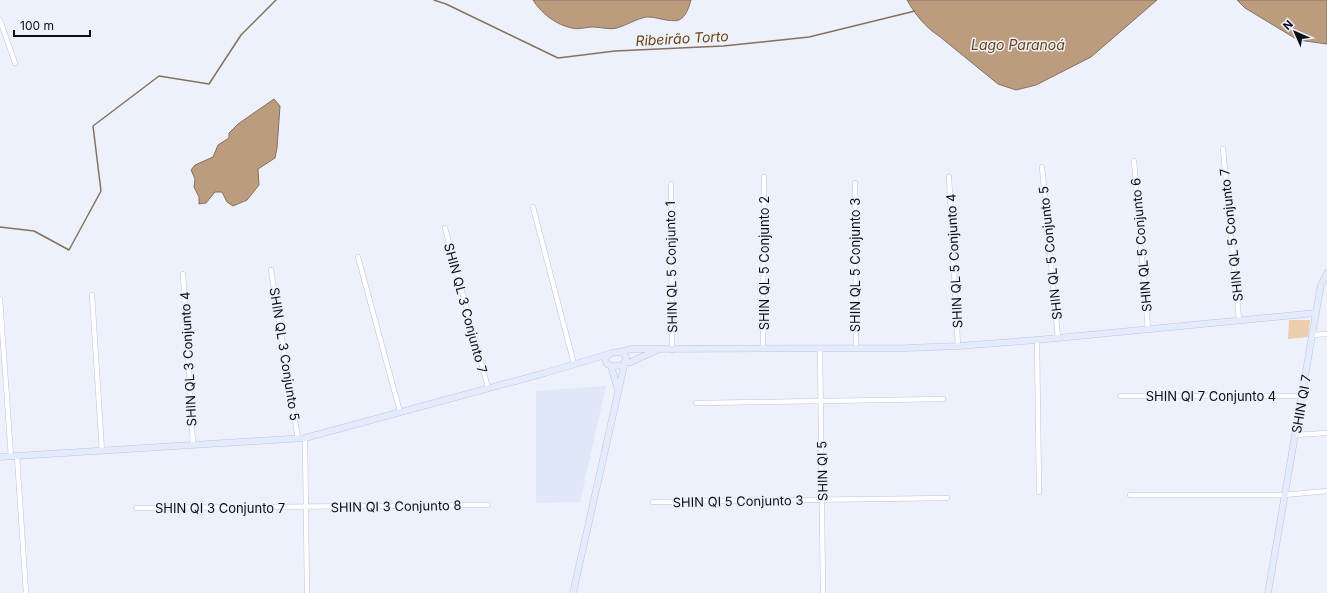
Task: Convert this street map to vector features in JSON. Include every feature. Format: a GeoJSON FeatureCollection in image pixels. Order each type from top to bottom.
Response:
{"type":"FeatureCollection","features":[{"type":"Feature","properties":{"kind":"street"},"geometry":{"type":"LineString","coordinates":[[0,20],[15,63]]}},
{"type":"Feature","properties":{"kind":"street","name":"SHIN QL 5 Conjunto 7"},"geometry":{"type":"LineString","coordinates":[[1223,149],[1240,320]]}},
{"type":"Feature","properties":{"kind":"street","name":"SHIN QL 5 Conjunto 6"},"geometry":{"type":"LineString","coordinates":[[1134,161],[1148,329]]}},
{"type":"Feature","properties":{"kind":"street","name":"SHIN QL 5 Conjunto 5"},"geometry":{"type":"LineString","coordinates":[[1042,168],[1058,338]]}},
{"type":"Feature","properties":{"kind":"street","name":"SHIN QL 5 Conjunto 2"},"geometry":{"type":"LineString","coordinates":[[763,349],[764,177]]}},
{"type":"Feature","properties":{"kind":"street","name":"SHIN QL 5 Conjunto 4"},"geometry":{"type":"LineString","coordinates":[[949,177],[958,346]]}},
{"type":"Feature","properties":{"kind":"street","name":"SHIN QL 5 Conjunto 3"},"geometry":{"type":"LineString","coordinates":[[855,183],[856,348]]}},
{"type":"Feature","properties":{"kind":"street","name":"SHIN QL 5 Conjunto 1"},"geometry":{"type":"LineString","coordinates":[[670,184],[672,350]]}},
{"type":"Feature","properties":{"kind":"street"},"geometry":{"type":"LineString","coordinates":[[533,207],[574,364]]}},
{"type":"Feature","properties":{"kind":"street","name":"SHIN QL 3 Conjunto 7"},"geometry":{"type":"LineString","coordinates":[[445,228],[488,388]]}},
{"type":"Feature","properties":{"kind":"street"},"geometry":{"type":"LineString","coordinates":[[358,257],[400,412]]}},
{"type":"Feature","properties":{"kind":"street","name":"SHIN QL 3 Conjunto 5"},"geometry":{"type":"LineString","coordinates":[[271,270],[302,438],[307,593]]}},
{"type":"Feature","properties":{"kind":"street","name":"SHIN QI 7"},"geometry":{"type":"LineString","coordinates":[[1268,593],[1321,285],[1327,273]]}},
{"type":"Feature","properties":{"kind":"street","name":"SHIN QL 3 Conjunto 4"},"geometry":{"type":"LineString","coordinates":[[183,274],[192,445]]}},
{"type":"Feature","properties":{"kind":"street"},"geometry":{"type":"LineString","coordinates":[[92,295],[102,451]]}},
{"type":"Feature","properties":{"kind":"street"},"geometry":{"type":"LineString","coordinates":[[0,300],[26,593]]}},
{"type":"Feature","properties":{"kind":"street"},"geometry":{"type":"LineString","coordinates":[[582,363],[609,354],[632,350],[958,346],[1037,340],[1316,313]]}},
{"type":"Feature","properties":{"kind":"street"},"geometry":{"type":"LineString","coordinates":[[1313,335],[1327,334]]}},
{"type":"Feature","properties":{"kind":"street"},"geometry":{"type":"LineString","coordinates":[[1037,340],[1039,492]]}},
{"type":"Feature","properties":{"kind":"street","name":"SHIN QI 5"},"geometry":{"type":"LineString","coordinates":[[820,348],[823,593]]}},
{"type":"Feature","properties":{"kind":"street"},"geometry":{"type":"LineString","coordinates":[[611,366],[615,367],[631,362],[659,350]]}},
{"type":"Feature","properties":{"kind":"street"},"geometry":{"type":"LineString","coordinates":[[573,593],[624,369],[626,358],[625,355],[619,352]]}},
{"type":"Feature","properties":{"kind":"street"},"geometry":{"type":"LineString","coordinates":[[606,362],[605,359],[609,354]]}},
{"type":"Feature","properties":{"kind":"street"},"geometry":{"type":"LineString","coordinates":[[0,457],[302,438],[582,363],[606,362],[611,366],[618,390]]}},
{"type":"Feature","properties":{"kind":"street","name":"SHIN QI 7 Conjunto 4"},"geometry":{"type":"LineString","coordinates":[[1120,396],[1302,396]]}},
{"type":"Feature","properties":{"kind":"street"},"geometry":{"type":"LineString","coordinates":[[696,403],[943,399]]}},
{"type":"Feature","properties":{"kind":"street"},"geometry":{"type":"LineString","coordinates":[[1295,435],[1327,433]]}},
{"type":"Feature","properties":{"kind":"street"},"geometry":{"type":"LineString","coordinates":[[1130,495],[1284,494],[1327,491]]}},
{"type":"Feature","properties":{"kind":"street","name":"SHIN QI 5 Conjunto 3"},"geometry":{"type":"LineString","coordinates":[[653,502],[947,498]]}},
{"type":"Feature","properties":{"kind":"street","name":"SHIN QI 3 Conjunto 8"},"geometry":{"type":"LineString","coordinates":[[305,507],[488,505]]}},
{"type":"Feature","properties":{"kind":"street","name":"SHIN QI 3 Conjunto 7"},"geometry":{"type":"LineString","coordinates":[[136,508],[305,507]]}},
{"type":"Feature","properties":{"kind":"shaded area"},"geometry":{"type":"Polygon","coordinates":[[[1289,320],[1310,320],[1308,337],[1288,339],[1289,320]]]}},
{"type":"Feature","properties":{"kind":"shaded area"},"geometry":{"type":"Polygon","coordinates":[[[606,386],[580,502],[536,503],[536,391],[606,386]]]}},
{"type":"Feature","properties":{"kind":"water"},"geometry":{"type":"Polygon","coordinates":[[[533,0],[691,0],[685,14],[681,19],[675,21],[646,17],[614,29],[593,27],[574,29],[560,24],[545,14],[533,0]]]}},
{"type":"Feature","properties":{"kind":"water","name":"Lago Paranoá"},"geometry":{"type":"Polygon","coordinates":[[[907,0],[1157,0],[1091,57],[1036,85],[1016,90],[998,84],[929,29],[913,10],[907,0]]]}},
{"type":"Feature","properties":{"kind":"water"},"geometry":{"type":"Polygon","coordinates":[[[1237,0],[1327,0],[1327,44],[1298,40],[1245,8],[1237,0]]]}},
{"type":"Feature","properties":{"kind":"water"},"geometry":{"type":"Polygon","coordinates":[[[274,99],[280,106],[277,148],[275,158],[258,169],[259,185],[247,200],[233,206],[227,202],[222,192],[215,192],[206,203],[199,204],[199,197],[194,187],[195,179],[191,170],[195,165],[213,157],[218,145],[229,138],[229,133],[238,124],[274,99]]]}},
{"type":"Feature","properties":{"kind":"waterway","name":"Ribeirão Torto"},"geometry":{"type":"LineString","coordinates":[[0,227],[34,231],[69,250],[101,191],[93,126],[159,76],[209,84],[241,35],[276,0]]}},
{"type":"Feature","properties":{"kind":"waterway","name":"Ribeirão Torto"},"geometry":{"type":"LineString","coordinates":[[434,0],[446,4],[558,58],[615,51],[723,46],[809,37],[915,11]]}}]}
